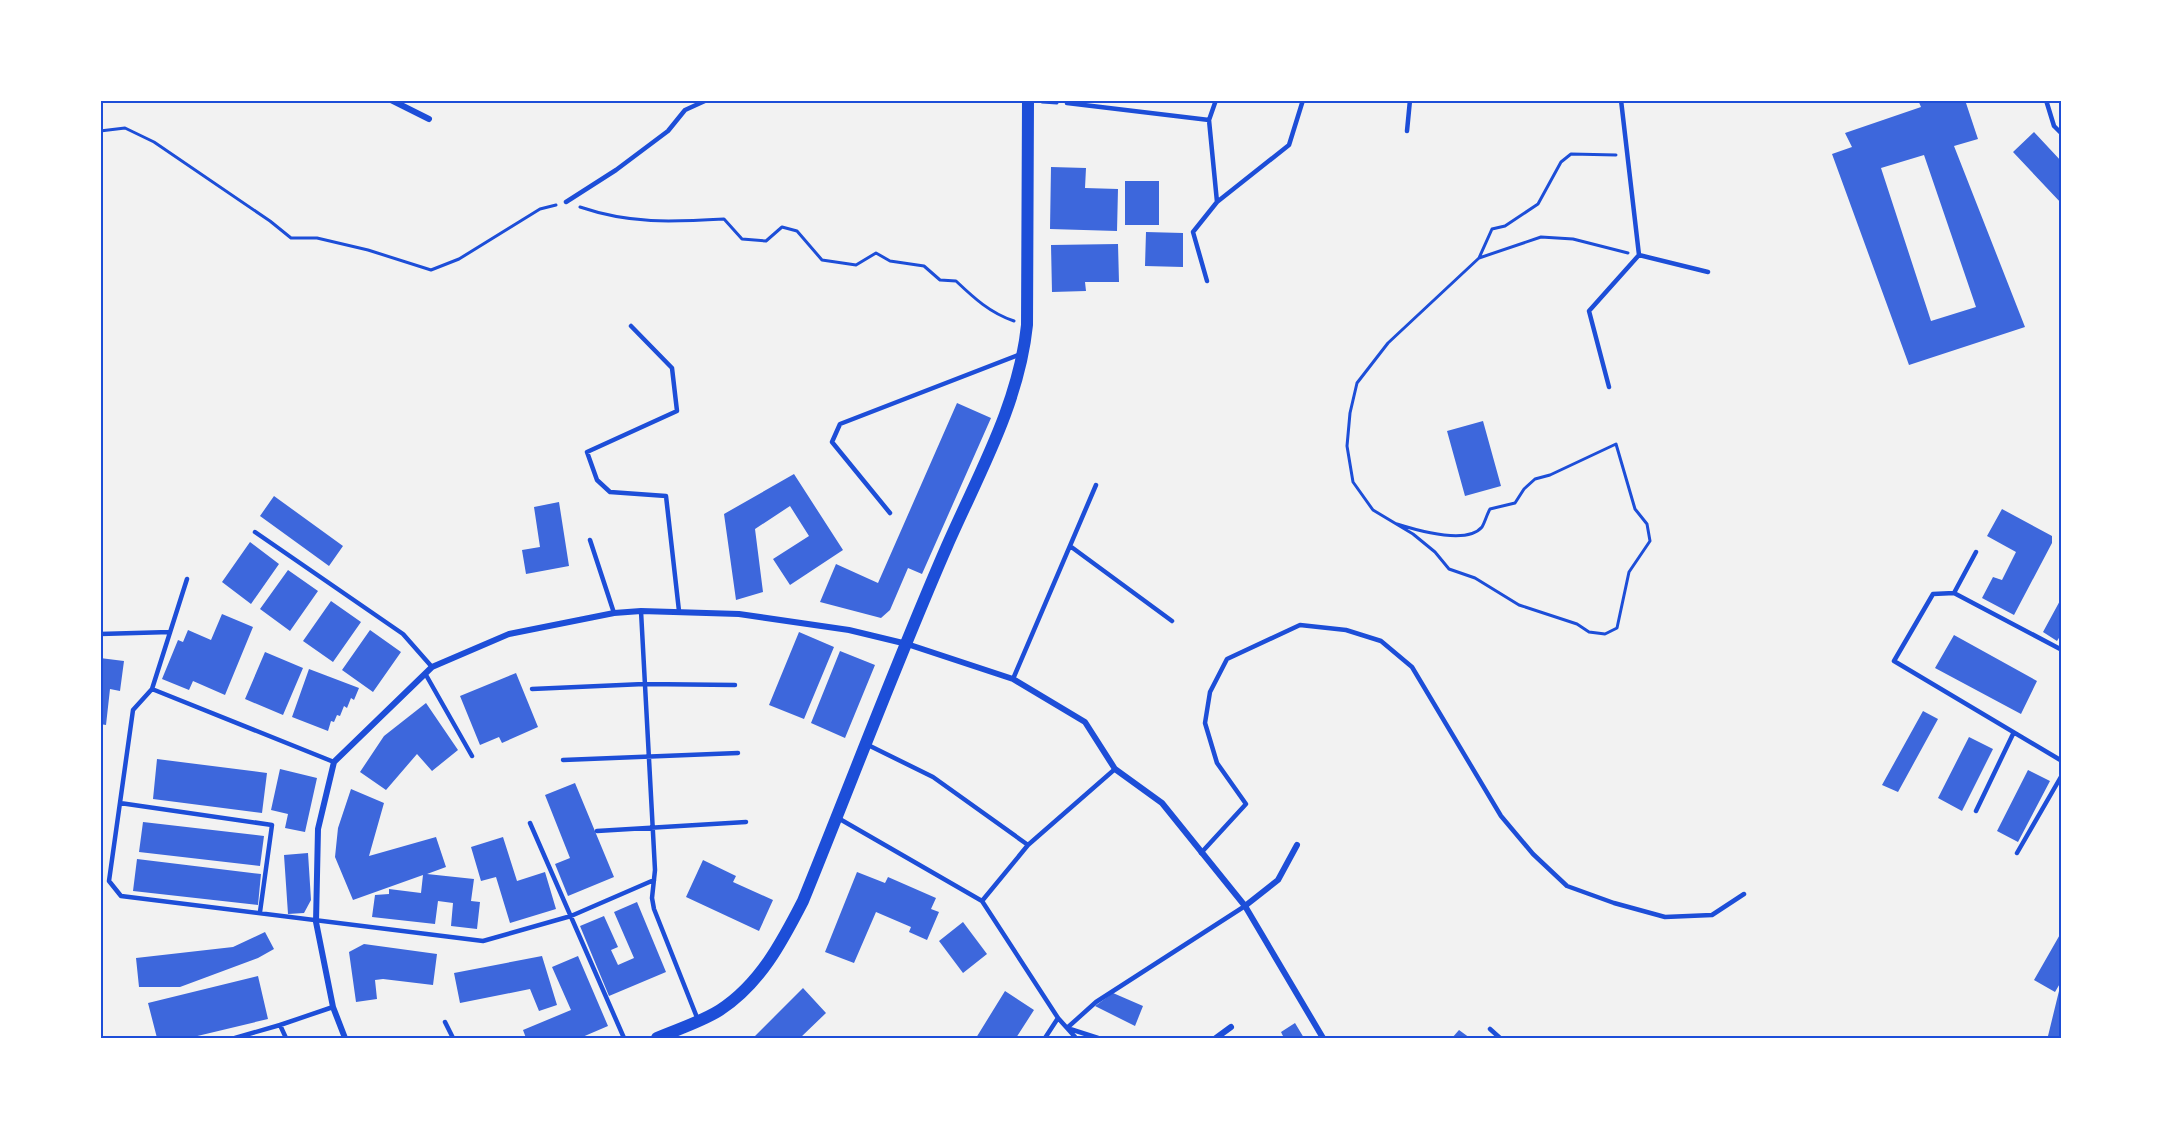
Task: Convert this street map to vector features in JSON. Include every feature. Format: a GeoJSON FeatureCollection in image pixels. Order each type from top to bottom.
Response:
{"type":"FeatureCollection","features":[{"type":"Feature","properties":{"kind":"main road"},"geometry":{"type":"LineString","coordinates":[[657,1038],[720,1010],[745,989],[766,965],[787,933],[803,901],[947,546],[997,437],[1024,353],[1027,325],[1028,101]]}},
{"type":"Feature","properties":{"kind":"street"},"geometry":{"type":"LineString","coordinates":[[391,100],[429,119]]}},
{"type":"Feature","properties":{"kind":"street"},"geometry":{"type":"LineString","coordinates":[[345,1038],[333,1007],[316,922],[318,829],[334,762],[432,667],[509,634],[614,613],[679,611],[739,614],[849,630],[907,644],[1013,679],[1085,722],[1115,768],[1162,803],[1245,906],[1323,1038]]}},
{"type":"Feature","properties":{"kind":"street"},"geometry":{"type":"LineString","coordinates":[[1245,906],[1278,880],[1297,845]]}},
{"type":"Feature","properties":{"kind":"street"},"geometry":{"type":"LineString","coordinates":[[1216,1038],[1231,1027]]}},
{"type":"Feature","properties":{"kind":"lane"},"geometry":{"type":"LineString","coordinates":[[566,202],[616,170],[668,131],[685,110],[707,100]]}},
{"type":"Feature","properties":{"kind":"lane"},"geometry":{"type":"LineString","coordinates":[[1216,100],[1209,120],[1217,202]]}},
{"type":"Feature","properties":{"kind":"lane"},"geometry":{"type":"LineString","coordinates":[[1207,280],[1193,232],[1217,202],[1289,145],[1303,100]]}},
{"type":"Feature","properties":{"kind":"lane"},"geometry":{"type":"LineString","coordinates":[[1407,131],[1410,100]]}},
{"type":"Feature","properties":{"kind":"lane"},"geometry":{"type":"LineString","coordinates":[[1609,387],[1590,311],[1638,255],[1621,100]]}},
{"type":"Feature","properties":{"kind":"lane"},"geometry":{"type":"LineString","coordinates":[[2046,100],[2054,126],[2061,134]]}},
{"type":"Feature","properties":{"kind":"lane"},"geometry":{"type":"LineString","coordinates":[[1067,103],[1209,120]]}},
{"type":"Feature","properties":{"kind":"lane"},"geometry":{"type":"LineString","coordinates":[[1638,255],[1708,272]]}},
{"type":"Feature","properties":{"kind":"lane"},"geometry":{"type":"LineString","coordinates":[[631,326],[672,368],[677,411],[587,452],[597,480],[610,492],[666,496],[679,611]]}},
{"type":"Feature","properties":{"kind":"lane"},"geometry":{"type":"LineString","coordinates":[[890,513],[832,442],[840,424],[1024,353]]}},
{"type":"Feature","properties":{"kind":"lane"},"geometry":{"type":"LineString","coordinates":[[1013,679],[1096,485]]}},
{"type":"Feature","properties":{"kind":"lane"},"geometry":{"type":"LineString","coordinates":[[255,532],[403,634],[432,667]]}},
{"type":"Feature","properties":{"kind":"lane"},"geometry":{"type":"LineString","coordinates":[[590,540],[614,613]]}},
{"type":"Feature","properties":{"kind":"lane"},"geometry":{"type":"LineString","coordinates":[[1070,546],[1173,621]]}},
{"type":"Feature","properties":{"kind":"lane"},"geometry":{"type":"LineString","coordinates":[[1954,593],[1976,552]]}},
{"type":"Feature","properties":{"kind":"lane"},"geometry":{"type":"LineString","coordinates":[[187,579],[152,689],[133,710],[110,881],[121,896],[483,941],[571,916],[654,880]]}},
{"type":"Feature","properties":{"kind":"lane"},"geometry":{"type":"LineString","coordinates":[[2061,650],[1954,593],[1933,594],[1894,661],[2061,761]]}},
{"type":"Feature","properties":{"kind":"lane"},"geometry":{"type":"LineString","coordinates":[[641,611],[654,880],[652,898],[654,909],[698,1020]]}},
{"type":"Feature","properties":{"kind":"lane"},"geometry":{"type":"LineString","coordinates":[[1202,853],[1246,804],[1217,764],[1205,723],[1210,692],[1227,659],[1300,625],[1346,630],[1381,641],[1412,667],[1501,816],[1533,854],[1567,886],[1614,903],[1665,916],[1712,915],[1744,894]]}},
{"type":"Feature","properties":{"kind":"lane"},"geometry":{"type":"LineString","coordinates":[[100,634],[170,632]]}},
{"type":"Feature","properties":{"kind":"lane"},"geometry":{"type":"LineString","coordinates":[[426,675],[472,756]]}},
{"type":"Feature","properties":{"kind":"lane"},"geometry":{"type":"LineString","coordinates":[[532,689],[644,684],[735,685]]}},
{"type":"Feature","properties":{"kind":"lane"},"geometry":{"type":"LineString","coordinates":[[152,689],[334,762]]}},
{"type":"Feature","properties":{"kind":"lane"},"geometry":{"type":"LineString","coordinates":[[1976,811],[2013,734]]}},
{"type":"Feature","properties":{"kind":"lane"},"geometry":{"type":"LineString","coordinates":[[867,744],[933,777],[1028,845]]}},
{"type":"Feature","properties":{"kind":"lane"},"geometry":{"type":"LineString","coordinates":[[563,760],[738,753]]}},
{"type":"Feature","properties":{"kind":"lane"},"geometry":{"type":"LineString","coordinates":[[982,901],[1028,845],[1115,768]]}},
{"type":"Feature","properties":{"kind":"lane"},"geometry":{"type":"LineString","coordinates":[[2017,853],[2061,775]]}},
{"type":"Feature","properties":{"kind":"lane"},"geometry":{"type":"LineString","coordinates":[[120,804],[272,825],[260,912]]}},
{"type":"Feature","properties":{"kind":"lane"},"geometry":{"type":"LineString","coordinates":[[837,817],[982,901],[1058,1018],[1076,1038]]}},
{"type":"Feature","properties":{"kind":"lane"},"geometry":{"type":"LineString","coordinates":[[597,831],[746,822]]}},
{"type":"Feature","properties":{"kind":"lane"},"geometry":{"type":"LineString","coordinates":[[530,823],[624,1038]]}},
{"type":"Feature","properties":{"kind":"lane"},"geometry":{"type":"LineString","coordinates":[[1067,1028],[1096,1002],[1245,906]]}},
{"type":"Feature","properties":{"kind":"lane"},"geometry":{"type":"LineString","coordinates":[[235,1038],[333,1007]]}},
{"type":"Feature","properties":{"kind":"lane"},"geometry":{"type":"LineString","coordinates":[[1045,1038],[1058,1018]]}},
{"type":"Feature","properties":{"kind":"lane"},"geometry":{"type":"LineString","coordinates":[[445,1022],[453,1038]]}},
{"type":"Feature","properties":{"kind":"lane"},"geometry":{"type":"LineString","coordinates":[[280,1025],[286,1038]]}},
{"type":"Feature","properties":{"kind":"lane"},"geometry":{"type":"LineString","coordinates":[[1067,1028],[1098,1038]]}},
{"type":"Feature","properties":{"kind":"lane"},"geometry":{"type":"LineString","coordinates":[[1490,1029],[1500,1038]]}},
{"type":"Feature","properties":{"kind":"path"},"geometry":{"type":"LineString","coordinates":[[1028,101],[1067,103]]}},
{"type":"Feature","properties":{"kind":"path"},"geometry":{"type":"LineString","coordinates":[[100,131],[125,128],[154,142],[270,221],[291,238],[317,238],[368,250],[431,270],[459,259],[540,209],[566,202],[602,214],[656,222],[724,219],[742,239],[766,241],[782,227],[797,231],[822,260],[856,265],[876,253],[890,261],[924,266],[940,280],[956,281],[982,304],[1002,317],[1027,325]]}},
{"type":"Feature","properties":{"kind":"path"},"geometry":{"type":"LineString","coordinates":[[1397,524],[1419,531],[1457,536],[1472,534],[1481,527],[1490,509],[1515,502],[1535,479],[1550,475],[1616,444],[1635,508],[1647,524],[1650,541],[1629,572],[1617,628],[1605,634],[1589,632],[1577,624],[1519,605],[1476,578],[1449,568],[1435,552],[1413,534],[1373,510],[1353,482],[1347,446],[1350,413],[1357,383],[1388,344],[1479,258],[1492,230],[1505,226],[1538,204],[1561,162],[1571,154],[1607,156],[1627,154]]}},
{"type":"Feature","properties":{"kind":"path"},"geometry":{"type":"LineString","coordinates":[[1479,258],[1541,237],[1573,239],[1638,255]]}},
{"type":"Feature","properties":{"kind":"building"},"geometry":{"type":"Polygon","coordinates":[[[1918,100],[1965,100],[1978,139],[1954,146],[2025,327],[1909,365],[1832,154],[1852,147],[1845,133],[1921,107],[1918,100]],[[1924,155],[1881,168],[1931,321],[1976,307],[1924,155]]]}},
{"type":"Feature","properties":{"kind":"building"},"geometry":{"type":"Polygon","coordinates":[[[2034,132],[2062,162],[2062,204],[2013,152],[2034,132]]]}},
{"type":"Feature","properties":{"kind":"building"},"geometry":{"type":"Polygon","coordinates":[[[1051,167],[1086,168],[1085,188],[1118,189],[1117,231],[1050,229],[1051,167]]]}},
{"type":"Feature","properties":{"kind":"building"},"geometry":{"type":"Polygon","coordinates":[[[1125,181],[1159,181],[1159,225],[1125,225],[1125,181]]]}},
{"type":"Feature","properties":{"kind":"building"},"geometry":{"type":"Polygon","coordinates":[[[1146,232],[1183,233],[1183,267],[1145,266],[1146,232]]]}},
{"type":"Feature","properties":{"kind":"building"},"geometry":{"type":"Polygon","coordinates":[[[1118,244],[1119,282],[1085,282],[1086,291],[1052,292],[1051,245],[1118,244]]]}},
{"type":"Feature","properties":{"kind":"building"},"geometry":{"type":"Polygon","coordinates":[[[957,403],[991,418],[922,574],[908,568],[890,610],[881,618],[820,602],[836,564],[878,583],[957,403]]]}},
{"type":"Feature","properties":{"kind":"building"},"geometry":{"type":"Polygon","coordinates":[[[1483,421],[1501,486],[1465,496],[1447,431],[1483,421]]]}},
{"type":"Feature","properties":{"kind":"building"},"geometry":{"type":"Polygon","coordinates":[[[794,474],[843,550],[790,585],[773,559],[809,536],[790,506],[755,529],[763,592],[736,600],[724,514],[794,474]]]}},
{"type":"Feature","properties":{"kind":"building"},"geometry":{"type":"Polygon","coordinates":[[[274,496],[343,546],[329,566],[260,516],[274,496]]]}},
{"type":"Feature","properties":{"kind":"building"},"geometry":{"type":"Polygon","coordinates":[[[559,502],[569,566],[526,574],[522,550],[540,547],[534,507],[559,502]]]}},
{"type":"Feature","properties":{"kind":"building"},"geometry":{"type":"Polygon","coordinates":[[[2002,509],[2052,536],[2052,543],[2014,615],[1982,598],[1993,577],[2002,580],[2016,552],[1987,536],[2002,509]]]}},
{"type":"Feature","properties":{"kind":"building"},"geometry":{"type":"Polygon","coordinates":[[[250,542],[279,564],[251,604],[222,582],[250,542]]]}},
{"type":"Feature","properties":{"kind":"building"},"geometry":{"type":"Polygon","coordinates":[[[288,570],[318,591],[290,631],[260,609],[288,570]]]}},
{"type":"Feature","properties":{"kind":"building"},"geometry":{"type":"Polygon","coordinates":[[[2062,597],[2062,633],[2057,641],[2043,632],[2062,597]]]}},
{"type":"Feature","properties":{"kind":"building"},"geometry":{"type":"Polygon","coordinates":[[[331,601],[361,622],[333,662],[303,641],[331,601]]]}},
{"type":"Feature","properties":{"kind":"building"},"geometry":{"type":"Polygon","coordinates":[[[222,614],[253,627],[225,695],[193,681],[189,690],[162,679],[178,640],[183,642],[188,630],[211,640],[222,614]]]}},
{"type":"Feature","properties":{"kind":"building"},"geometry":{"type":"Polygon","coordinates":[[[370,630],[401,652],[373,692],[342,670],[370,630]]]}},
{"type":"Feature","properties":{"kind":"building"},"geometry":{"type":"Polygon","coordinates":[[[799,632],[834,647],[804,719],[769,705],[799,632]]]}},
{"type":"Feature","properties":{"kind":"building"},"geometry":{"type":"Polygon","coordinates":[[[1954,635],[2037,681],[2021,714],[1935,668],[1954,635]]]}},
{"type":"Feature","properties":{"kind":"building"},"geometry":{"type":"Polygon","coordinates":[[[840,651],[875,665],[845,738],[811,723],[840,651]]]}},
{"type":"Feature","properties":{"kind":"building"},"geometry":{"type":"Polygon","coordinates":[[[265,652],[303,668],[283,715],[245,699],[265,652]]]}},
{"type":"Feature","properties":{"kind":"building"},"geometry":{"type":"Polygon","coordinates":[[[100,658],[124,661],[120,691],[110,689],[106,725],[100,724],[100,658]]]}},
{"type":"Feature","properties":{"kind":"building"},"geometry":{"type":"Polygon","coordinates":[[[309,669],[359,688],[354,700],[351,698],[347,708],[344,706],[340,716],[337,715],[334,722],[331,721],[328,731],[292,717],[309,669]]]}},
{"type":"Feature","properties":{"kind":"building"},"geometry":{"type":"Polygon","coordinates":[[[516,673],[538,727],[502,743],[499,737],[480,745],[460,696],[516,673]]]}},
{"type":"Feature","properties":{"kind":"building"},"geometry":{"type":"Polygon","coordinates":[[[426,703],[458,750],[432,771],[417,754],[386,790],[360,772],[384,736],[426,703]]]}},
{"type":"Feature","properties":{"kind":"building"},"geometry":{"type":"Polygon","coordinates":[[[1923,711],[1938,719],[1898,792],[1882,785],[1923,711]]]}},
{"type":"Feature","properties":{"kind":"building"},"geometry":{"type":"Polygon","coordinates":[[[1969,737],[1993,749],[1962,811],[1938,798],[1969,737]]]}},
{"type":"Feature","properties":{"kind":"building"},"geometry":{"type":"Polygon","coordinates":[[[157,759],[267,773],[262,813],[153,799],[157,759]]]}},
{"type":"Feature","properties":{"kind":"building"},"geometry":{"type":"Polygon","coordinates":[[[280,769],[317,778],[305,832],[285,828],[288,814],[271,810],[280,769]]]}},
{"type":"Feature","properties":{"kind":"building"},"geometry":{"type":"Polygon","coordinates":[[[2028,770],[2050,781],[2018,842],[1997,831],[2028,770]]]}},
{"type":"Feature","properties":{"kind":"building"},"geometry":{"type":"Polygon","coordinates":[[[575,783],[614,877],[568,896],[555,864],[570,858],[545,795],[575,783]]]}},
{"type":"Feature","properties":{"kind":"building"},"geometry":{"type":"Polygon","coordinates":[[[351,789],[384,803],[369,856],[436,837],[446,867],[427,874],[474,879],[471,901],[480,902],[477,929],[451,926],[453,903],[438,901],[435,924],[372,917],[375,895],[389,894],[389,889],[421,893],[423,875],[353,900],[335,857],[338,828],[351,789]]]}},
{"type":"Feature","properties":{"kind":"building"},"geometry":{"type":"Polygon","coordinates":[[[143,822],[264,836],[260,866],[139,852],[143,822]]]}},
{"type":"Feature","properties":{"kind":"building"},"geometry":{"type":"Polygon","coordinates":[[[503,837],[517,881],[545,872],[556,909],[510,923],[496,877],[481,881],[471,847],[503,837]]]}},
{"type":"Feature","properties":{"kind":"building"},"geometry":{"type":"Polygon","coordinates":[[[308,853],[311,900],[304,913],[288,914],[284,855],[308,853]]]}},
{"type":"Feature","properties":{"kind":"building"},"geometry":{"type":"Polygon","coordinates":[[[137,859],[261,874],[258,905],[133,891],[137,859]]]}},
{"type":"Feature","properties":{"kind":"building"},"geometry":{"type":"Polygon","coordinates":[[[703,860],[736,876],[733,882],[773,900],[759,931],[686,897],[703,860]]]}},
{"type":"Feature","properties":{"kind":"building"},"geometry":{"type":"Polygon","coordinates":[[[857,872],[885,883],[888,877],[936,898],[931,909],[939,912],[927,940],[909,932],[911,927],[876,912],[854,963],[825,952],[857,872]]]}},
{"type":"Feature","properties":{"kind":"building"},"geometry":{"type":"Polygon","coordinates":[[[637,902],[666,972],[609,996],[580,926],[604,916],[618,947],[611,950],[618,965],[634,958],[614,912],[637,902]]]}},
{"type":"Feature","properties":{"kind":"building"},"geometry":{"type":"Polygon","coordinates":[[[963,922],[987,954],[963,973],[939,941],[963,922]]]}},
{"type":"Feature","properties":{"kind":"building"},"geometry":{"type":"Polygon","coordinates":[[[2062,931],[2062,980],[2055,992],[2034,980],[2062,931]]]}},
{"type":"Feature","properties":{"kind":"building"},"geometry":{"type":"Polygon","coordinates":[[[265,932],[274,949],[258,958],[180,987],[139,987],[136,958],[233,947],[265,932]]]}},
{"type":"Feature","properties":{"kind":"building"},"geometry":{"type":"Polygon","coordinates":[[[364,944],[437,954],[433,985],[375,980],[377,999],[356,1002],[349,952],[364,944]]]}},
{"type":"Feature","properties":{"kind":"building"},"geometry":{"type":"Polygon","coordinates":[[[542,956],[557,1005],[539,1011],[530,989],[460,1003],[454,973],[542,956]]]}},
{"type":"Feature","properties":{"kind":"building"},"geometry":{"type":"Polygon","coordinates":[[[578,956],[608,1026],[580,1038],[526,1038],[523,1030],[571,1010],[552,967],[578,956]]]}},
{"type":"Feature","properties":{"kind":"building"},"geometry":{"type":"Polygon","coordinates":[[[258,976],[268,1019],[189,1038],[157,1038],[148,1003],[258,976]]]}},
{"type":"Feature","properties":{"kind":"building"},"geometry":{"type":"Polygon","coordinates":[[[803,988],[826,1013],[800,1038],[753,1038],[803,988]]]}},
{"type":"Feature","properties":{"kind":"building"},"geometry":{"type":"Polygon","coordinates":[[[1005,991],[1034,1010],[1016,1038],[976,1038],[1005,991]]]}},
{"type":"Feature","properties":{"kind":"building"},"geometry":{"type":"Polygon","coordinates":[[[2059,991],[2062,991],[2062,1032],[2058,1038],[2048,1036],[2059,991]]]}},
{"type":"Feature","properties":{"kind":"building"},"geometry":{"type":"Polygon","coordinates":[[[1113,993],[1143,1006],[1135,1026],[1095,1006],[1113,993]]]}},
{"type":"Feature","properties":{"kind":"building"},"geometry":{"type":"Polygon","coordinates":[[[1295,1023],[1304,1038],[1284,1038],[1281,1032],[1295,1023]]]}},
{"type":"Feature","properties":{"kind":"building"},"geometry":{"type":"Polygon","coordinates":[[[1459,1030],[1470,1038],[1452,1038],[1459,1030]]]}}]}
